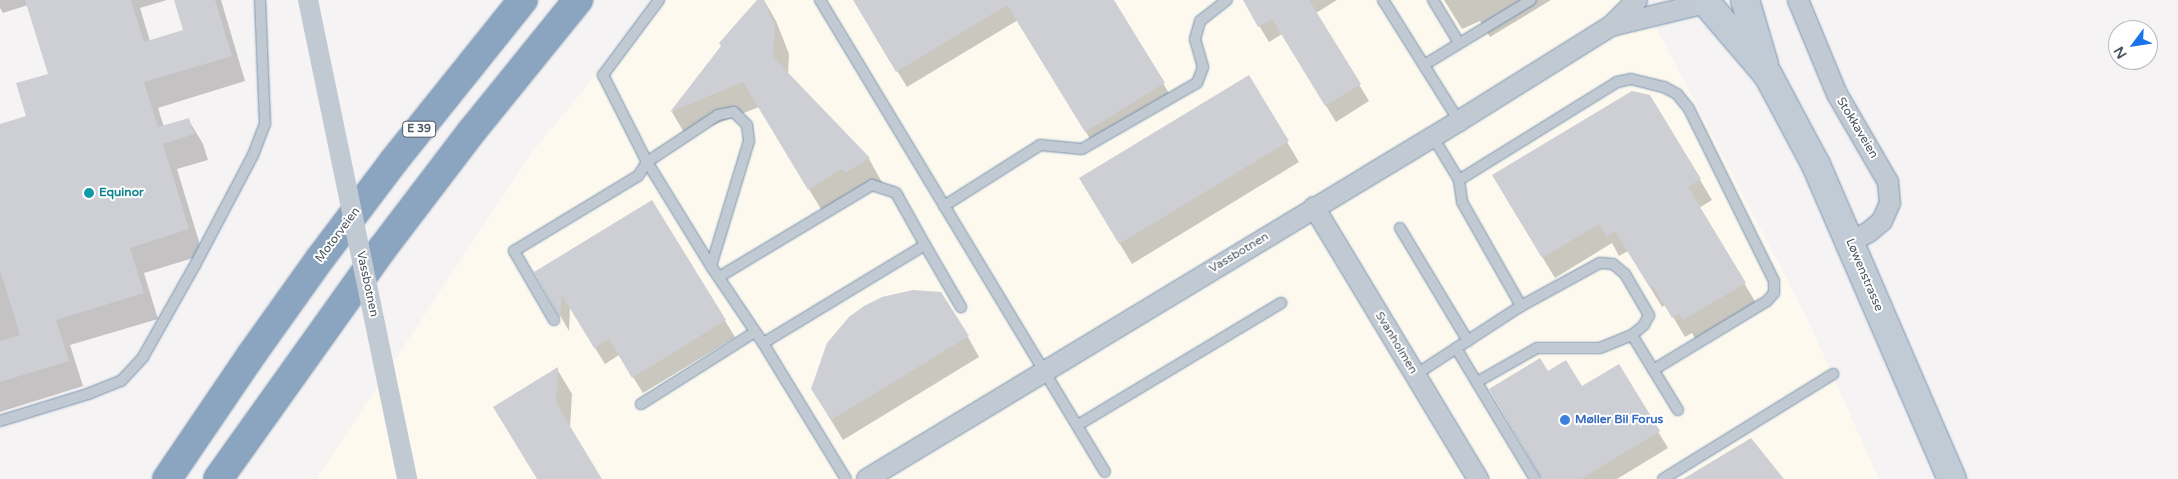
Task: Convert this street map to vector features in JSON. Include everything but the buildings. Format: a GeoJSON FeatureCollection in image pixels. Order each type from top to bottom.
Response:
{"type":"FeatureCollection","features":[{"type":"Feature","properties":{"kind":"highway","name":"Motorveien"},"geometry":{"type":"LineString","coordinates":[[167,479],[246,362],[319,260],[393,162],[523,0]]}},
{"type":"Feature","properties":{"kind":"highway"},"geometry":{"type":"LineString","coordinates":[[218,479],[382,249],[490,109],[578,0]]}},
{"type":"Feature","properties":{"kind":"main road","name":"Løwenstrasse"},"geometry":{"type":"LineString","coordinates":[[1745,0],[1768,75],[1816,164],[1952,479]]}},
{"type":"Feature","properties":{"kind":"main road","name":"Løwenstrasse"},"geometry":{"type":"LineString","coordinates":[[1704,3],[1768,75]]}},
{"type":"Feature","properties":{"kind":"street","name":"Vassbotnen"},"geometry":{"type":"LineString","coordinates":[[308,0],[407,479]]}},
{"type":"Feature","properties":{"kind":"street","name":"Vassbotnen"},"geometry":{"type":"LineString","coordinates":[[867,479],[1459,121],[1611,26],[1637,0]]}},
{"type":"Feature","properties":{"kind":"street","name":"Stokkaveien"},"geometry":{"type":"LineString","coordinates":[[1798,0],[1837,94],[1888,182],[1890,203],[1882,221],[1869,232],[1850,242]]}},
{"type":"Feature","properties":{"kind":"street","name":"Vassbotnen"},"geometry":{"type":"LineString","coordinates":[[1611,26],[1704,3]]}},
{"type":"Feature","properties":{"kind":"street","name":"Svanholmen"},"geometry":{"type":"LineString","coordinates":[[1314,207],[1478,479]]}},
{"type":"Feature","properties":{"kind":"lane"},"geometry":{"type":"LineString","coordinates":[[0,420],[88,394],[121,381],[143,357],[208,241],[253,155],[265,124],[260,0]]}},
{"type":"Feature","properties":{"kind":"lane"},"geometry":{"type":"LineString","coordinates":[[659,0],[603,75],[647,162],[711,266],[756,332],[846,479]]}},
{"type":"Feature","properties":{"kind":"lane"},"geometry":{"type":"LineString","coordinates":[[820,0],[1105,472]]}},
{"type":"Feature","properties":{"kind":"lane"},"geometry":{"type":"LineString","coordinates":[[944,206],[1040,145],[1082,149],[1197,83],[1203,67],[1196,39],[1200,21],[1226,0]]}},
{"type":"Feature","properties":{"kind":"lane"},"geometry":{"type":"LineString","coordinates":[[1383,0],[1459,121]]}},
{"type":"Feature","properties":{"kind":"lane"},"geometry":{"type":"LineString","coordinates":[[1433,0],[1459,43]]}},
{"type":"Feature","properties":{"kind":"lane"},"geometry":{"type":"LineString","coordinates":[[1424,65],[1531,0]]}},
{"type":"Feature","properties":{"kind":"lane"},"geometry":{"type":"LineString","coordinates":[[1459,180],[1617,82],[1631,80],[1664,87],[1677,94],[1689,109],[1774,281],[1774,293],[1767,301],[1653,370]]}},
{"type":"Feature","properties":{"kind":"lane"},"geometry":{"type":"LineString","coordinates":[[554,320],[514,251],[638,176],[647,162],[718,115],[734,112],[748,125],[749,141],[711,266]]}},
{"type":"Feature","properties":{"kind":"lane"},"geometry":{"type":"LineString","coordinates":[[1433,136],[1459,180],[1462,202],[1521,306]]}},
{"type":"Feature","properties":{"kind":"lane"},"geometry":{"type":"LineString","coordinates":[[720,277],[872,185],[896,193],[962,307]]}},
{"type":"Feature","properties":{"kind":"lane"},"geometry":{"type":"LineString","coordinates":[[1400,228],[1468,341]]}},
{"type":"Feature","properties":{"kind":"lane"},"geometry":{"type":"LineString","coordinates":[[762,343],[925,245]]}},
{"type":"Feature","properties":{"kind":"lane"},"geometry":{"type":"LineString","coordinates":[[1414,374],[1521,306],[1600,263],[1613,264],[1625,274],[1649,315],[1644,325],[1632,335],[1600,348],[1537,348],[1477,382]]}},
{"type":"Feature","properties":{"kind":"lane"},"geometry":{"type":"LineString","coordinates":[[1078,425],[1281,303]]}},
{"type":"Feature","properties":{"kind":"lane"},"geometry":{"type":"LineString","coordinates":[[641,404],[756,332]]}},
{"type":"Feature","properties":{"kind":"lane"},"geometry":{"type":"LineString","coordinates":[[1632,335],[1678,410]]}},
{"type":"Feature","properties":{"kind":"lane"},"geometry":{"type":"LineString","coordinates":[[1456,348],[1535,479]]}},
{"type":"Feature","properties":{"kind":"lane"},"geometry":{"type":"LineString","coordinates":[[1662,479],[1833,374]]}},
{"type":"Feature","properties":{"kind":"shaded area"},"geometry":{"type":"Polygon","coordinates":[[[658,0],[1642,0],[1806,316],[1879,479],[316,479],[533,151],[658,0]]]}},
{"type":"Feature","properties":{"kind":"place","name":"Equinor"},"geometry":{"type":"Point","coordinates":[89,193]}},
{"type":"Feature","properties":{"kind":"place","name":"Møller Bil Forus"},"geometry":{"type":"Point","coordinates":[1565,420]}}]}
